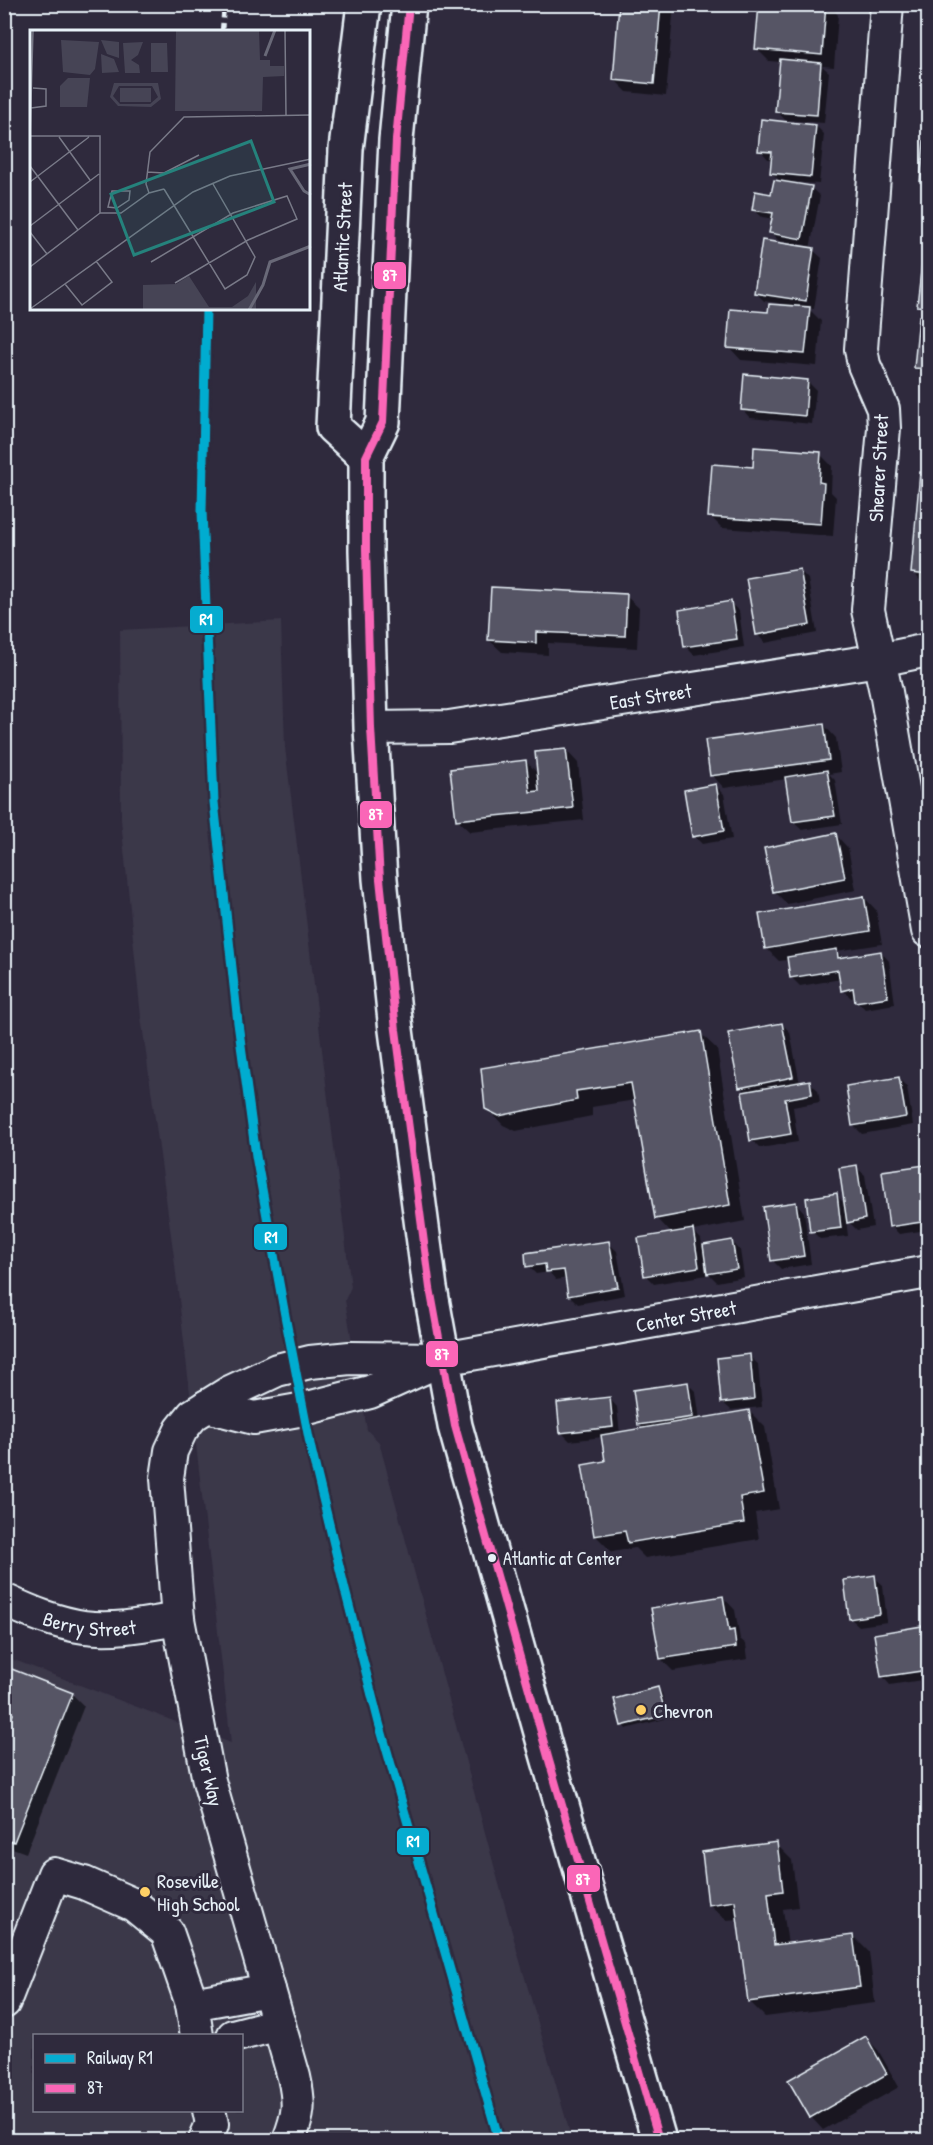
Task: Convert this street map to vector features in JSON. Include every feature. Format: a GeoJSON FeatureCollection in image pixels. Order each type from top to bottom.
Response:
{"type":"FeatureCollection","features":[{"type":"Feature","properties":{"kind":"main road","name":"Atlantic Street"},"geometry":{"type":"LineString","coordinates":[[364,4],[346,149],[333,427],[366,457]]}},
{"type":"Feature","properties":{"kind":"main road"},"geometry":{"type":"LineString","coordinates":[[384,4],[374,97],[378,120],[396,140]]}},
{"type":"Feature","properties":{"kind":"main road"},"geometry":{"type":"LineString","coordinates":[[409,4],[396,140],[383,422],[366,457],[371,729],[380,879],[396,1029],[430,1288],[455,1426],[659,2140]]}},
{"type":"Feature","properties":{"kind":"street","name":"Shearer Street"},"geometry":{"type":"LineString","coordinates":[[887,4],[861,349],[864,365],[883,410],[884,428],[868,610],[928,931]]}},
{"type":"Feature","properties":{"kind":"street","name":"East Street"},"geometry":{"type":"LineString","coordinates":[[371,729],[449,727],[879,660],[928,650]]}},
{"type":"Feature","properties":{"kind":"street","name":"Center Street"},"geometry":{"type":"LineString","coordinates":[[443,1359],[928,1272]]}},
{"type":"Feature","properties":{"kind":"street","name":"Tiger Way"},"geometry":{"type":"LineString","coordinates":[[289,2140],[295,2125],[299,2101],[209,1781],[178,1619],[167,1478],[171,1451],[181,1430],[193,1415],[230,1392],[277,1370],[310,1362],[350,1358],[443,1359]]}},
{"type":"Feature","properties":{"kind":"street"},"geometry":{"type":"LineString","coordinates":[[207,1406],[254,1418],[370,1392],[443,1359]]}},
{"type":"Feature","properties":{"kind":"street","name":"Berry Street"},"geometry":{"type":"LineString","coordinates":[[4,1600],[43,1617],[85,1627],[129,1628],[178,1619]]}},
{"type":"Feature","properties":{"kind":"street"},"geometry":{"type":"LineString","coordinates":[[4,2002],[54,1874],[84,1883],[134,1905],[167,1932],[192,2004],[197,2034]]}},
{"type":"Feature","properties":{"kind":"street"},"geometry":{"type":"LineString","coordinates":[[192,2004],[269,1990]]}},
{"type":"Feature","properties":{"kind":"street"},"geometry":{"type":"LineString","coordinates":[[240,2034],[279,2024]]}},
{"type":"Feature","properties":{"kind":"street"},"geometry":{"type":"LineString","coordinates":[[205,2140],[212,2124],[209,2112]]}},
{"type":"Feature","properties":{"kind":"shaded area"},"geometry":{"type":"Polygon","coordinates":[[[281,621],[285,747],[351,1287],[345,1300],[367,1430],[379,1442],[518,1954],[572,2140],[5,2140],[4,1656],[231,1743],[174,1257],[141,1017],[121,820],[120,630],[281,621]]]}},
{"type":"Feature","properties":{"kind":"building"},"geometry":{"type":"Polygon","coordinates":[[[619,4],[661,4],[654,84],[613,80],[619,4]]]}},
{"type":"Feature","properties":{"kind":"building"},"geometry":{"type":"Polygon","coordinates":[[[787,4],[826,4],[822,55],[755,49],[759,5],[786,8],[787,4]]]}},
{"type":"Feature","properties":{"kind":"building"},"geometry":{"type":"Polygon","coordinates":[[[780,59],[821,63],[817,115],[775,112],[780,59]]]}},
{"type":"Feature","properties":{"kind":"building"},"geometry":{"type":"Polygon","coordinates":[[[928,70],[928,117],[923,117],[928,70]]]}},
{"type":"Feature","properties":{"kind":"building"},"geometry":{"type":"Polygon","coordinates":[[[761,119],[816,125],[811,177],[770,173],[772,152],[758,151],[761,119]]]}},
{"type":"Feature","properties":{"kind":"building"},"geometry":{"type":"Polygon","coordinates":[[[925,130],[928,131],[928,183],[920,182],[925,130]]]}},
{"type":"Feature","properties":{"kind":"building"},"geometry":{"type":"Polygon","coordinates":[[[774,180],[812,186],[802,239],[769,233],[773,213],[752,210],[755,191],[771,194],[774,180]]]}},
{"type":"Feature","properties":{"kind":"building"},"geometry":{"type":"Polygon","coordinates":[[[762,240],[814,248],[806,301],[754,293],[762,240]]]}},
{"type":"Feature","properties":{"kind":"building"},"geometry":{"type":"Polygon","coordinates":[[[923,254],[928,254],[928,307],[917,306],[923,254]]]}},
{"type":"Feature","properties":{"kind":"building"},"geometry":{"type":"Polygon","coordinates":[[[769,304],[810,307],[805,354],[727,348],[730,309],[768,312],[769,304]]]}},
{"type":"Feature","properties":{"kind":"building"},"geometry":{"type":"Polygon","coordinates":[[[919,316],[928,317],[928,369],[914,368],[919,316]]]}},
{"type":"Feature","properties":{"kind":"building"},"geometry":{"type":"Polygon","coordinates":[[[744,374],[808,380],[805,416],[741,410],[744,374]]]}},
{"type":"Feature","properties":{"kind":"building"},"geometry":{"type":"Polygon","coordinates":[[[754,447],[821,452],[819,482],[824,483],[821,524],[708,517],[712,464],[753,467],[754,447]]]}},
{"type":"Feature","properties":{"kind":"building"},"geometry":{"type":"Polygon","coordinates":[[[920,472],[928,473],[928,575],[911,573],[920,472]]]}},
{"type":"Feature","properties":{"kind":"building"},"geometry":{"type":"Polygon","coordinates":[[[800,569],[810,625],[756,635],[746,578],[800,569]]]}},
{"type":"Feature","properties":{"kind":"building"},"geometry":{"type":"Polygon","coordinates":[[[491,587],[627,594],[625,636],[536,632],[536,643],[488,640],[491,587]]]}},
{"type":"Feature","properties":{"kind":"building"},"geometry":{"type":"Polygon","coordinates":[[[731,601],[737,639],[684,647],[679,610],[731,601]]]}},
{"type":"Feature","properties":{"kind":"building"},"geometry":{"type":"Polygon","coordinates":[[[824,724],[829,760],[710,776],[705,740],[824,724]]]}},
{"type":"Feature","properties":{"kind":"building"},"geometry":{"type":"Polygon","coordinates":[[[566,749],[573,808],[456,820],[450,769],[526,760],[530,792],[539,791],[535,752],[566,749]]]}},
{"type":"Feature","properties":{"kind":"building"},"geometry":{"type":"Polygon","coordinates":[[[827,770],[835,816],[792,822],[785,777],[827,770]]]}},
{"type":"Feature","properties":{"kind":"building"},"geometry":{"type":"Polygon","coordinates":[[[716,784],[724,831],[692,837],[684,790],[716,784]]]}},
{"type":"Feature","properties":{"kind":"building"},"geometry":{"type":"Polygon","coordinates":[[[836,833],[845,878],[773,892],[764,848],[836,833]]]}},
{"type":"Feature","properties":{"kind":"building"},"geometry":{"type":"Polygon","coordinates":[[[864,896],[870,931],[765,949],[759,914],[864,896]]]}},
{"type":"Feature","properties":{"kind":"building"},"geometry":{"type":"Polygon","coordinates":[[[837,949],[838,958],[881,951],[888,997],[855,1002],[853,988],[841,991],[838,970],[790,978],[787,957],[837,949]]]}},
{"type":"Feature","properties":{"kind":"building"},"geometry":{"type":"Polygon","coordinates":[[[782,1023],[793,1077],[739,1088],[728,1033],[782,1023]]]}},
{"type":"Feature","properties":{"kind":"building"},"geometry":{"type":"Polygon","coordinates":[[[701,1031],[730,1205],[655,1219],[631,1083],[576,1091],[577,1100],[499,1116],[485,1109],[481,1068],[701,1031]]]}},
{"type":"Feature","properties":{"kind":"building"},"geometry":{"type":"Polygon","coordinates":[[[899,1077],[906,1117],[852,1126],[846,1086],[899,1077]]]}},
{"type":"Feature","properties":{"kind":"building"},"geometry":{"type":"Polygon","coordinates":[[[810,1080],[812,1094],[785,1099],[791,1134],[750,1141],[742,1092],[810,1080]]]}},
{"type":"Feature","properties":{"kind":"building"},"geometry":{"type":"Polygon","coordinates":[[[857,1165],[865,1219],[847,1223],[839,1168],[857,1165]]]}},
{"type":"Feature","properties":{"kind":"building"},"geometry":{"type":"Polygon","coordinates":[[[925,1165],[928,1221],[889,1227],[882,1171],[925,1165]]]}},
{"type":"Feature","properties":{"kind":"building"},"geometry":{"type":"Polygon","coordinates":[[[837,1193],[841,1228],[810,1232],[806,1198],[837,1193]]]}},
{"type":"Feature","properties":{"kind":"building"},"geometry":{"type":"Polygon","coordinates":[[[796,1202],[804,1256],[771,1261],[763,1207],[796,1202]]]}},
{"type":"Feature","properties":{"kind":"building"},"geometry":{"type":"Polygon","coordinates":[[[693,1229],[699,1267],[644,1276],[638,1238],[693,1229]]]}},
{"type":"Feature","properties":{"kind":"building"},"geometry":{"type":"Polygon","coordinates":[[[732,1240],[737,1269],[707,1274],[703,1245],[732,1240]]]}},
{"type":"Feature","properties":{"kind":"building"},"geometry":{"type":"Polygon","coordinates":[[[609,1241],[618,1287],[568,1296],[564,1270],[546,1272],[545,1264],[526,1267],[525,1253],[609,1241]]]}},
{"type":"Feature","properties":{"kind":"building"},"geometry":{"type":"Polygon","coordinates":[[[750,1354],[754,1399],[721,1403],[717,1358],[750,1354]]]}},
{"type":"Feature","properties":{"kind":"building"},"geometry":{"type":"Polygon","coordinates":[[[688,1382],[693,1417],[638,1425],[633,1390],[688,1382]]]}},
{"type":"Feature","properties":{"kind":"building"},"geometry":{"type":"Polygon","coordinates":[[[610,1397],[613,1427],[560,1433],[557,1403],[610,1397]]]}},
{"type":"Feature","properties":{"kind":"building"},"geometry":{"type":"Polygon","coordinates":[[[749,1410],[764,1493],[740,1497],[744,1523],[628,1543],[625,1531],[594,1536],[582,1465],[605,1461],[601,1435],[749,1410]]]}},
{"type":"Feature","properties":{"kind":"building"},"geometry":{"type":"Polygon","coordinates":[[[875,1575],[880,1614],[849,1619],[844,1580],[875,1575]]]}},
{"type":"Feature","properties":{"kind":"building"},"geometry":{"type":"Polygon","coordinates":[[[723,1596],[729,1631],[734,1630],[736,1647],[660,1659],[651,1608],[723,1596]]]}},
{"type":"Feature","properties":{"kind":"building"},"geometry":{"type":"Polygon","coordinates":[[[928,1625],[928,1670],[881,1677],[874,1634],[928,1625]]]}},
{"type":"Feature","properties":{"kind":"building"},"geometry":{"type":"Polygon","coordinates":[[[4,1666],[73,1693],[14,1842],[4,1838],[4,1737],[13,1714],[4,1711],[4,1666]]]}},
{"type":"Feature","properties":{"kind":"building"},"geometry":{"type":"Polygon","coordinates":[[[658,1687],[666,1715],[621,1726],[614,1699],[658,1687]]]}},
{"type":"Feature","properties":{"kind":"building"},"geometry":{"type":"Polygon","coordinates":[[[928,1689],[928,1729],[922,1690],[928,1689]]]}},
{"type":"Feature","properties":{"kind":"building"},"geometry":{"type":"Polygon","coordinates":[[[777,1842],[783,1891],[768,1893],[774,1945],[853,1935],[860,1987],[748,2002],[735,1901],[708,1905],[702,1852],[777,1842]]]}},
{"type":"Feature","properties":{"kind":"building"},"geometry":{"type":"Polygon","coordinates":[[[866,2036],[887,2074],[810,2118],[788,2080],[866,2036]]]}},
{"type":"Feature","properties":{"kind":"railway"},"geometry":{"type":"LineString","coordinates":[[222,30],[224,4]]}},
{"type":"Feature","properties":{"kind":"railway"},"geometry":{"type":"LineString","coordinates":[[206,310],[202,511],[214,802],[238,1023],[256,1156],[311,1449],[345,1590],[379,1723],[499,2140]]}},
{"type":"Feature","properties":{"kind":"rail line","name":"R1"},"geometry":{"type":"LineString","coordinates":[[206,310],[202,511],[214,802],[238,1023],[256,1156],[311,1449],[345,1590],[379,1723],[499,2140]]}},
{"type":"Feature","properties":{"kind":"transit line","name":"87"},"geometry":{"type":"LineString","coordinates":[[409,4],[396,140],[383,422],[366,457],[371,728],[380,879],[396,1030],[430,1288],[455,1426],[659,2140]]}},
{"type":"Feature","properties":{"kind":"place","name":"Atlantic at Center"},"geometry":{"type":"Point","coordinates":[492,1558]}},
{"type":"Feature","properties":{"kind":"place","name":"Chevron"},"geometry":{"type":"Point","coordinates":[641,1710]}},
{"type":"Feature","properties":{"kind":"place","name":"Roseville High School"},"geometry":{"type":"Point","coordinates":[145,1892]}}]}
